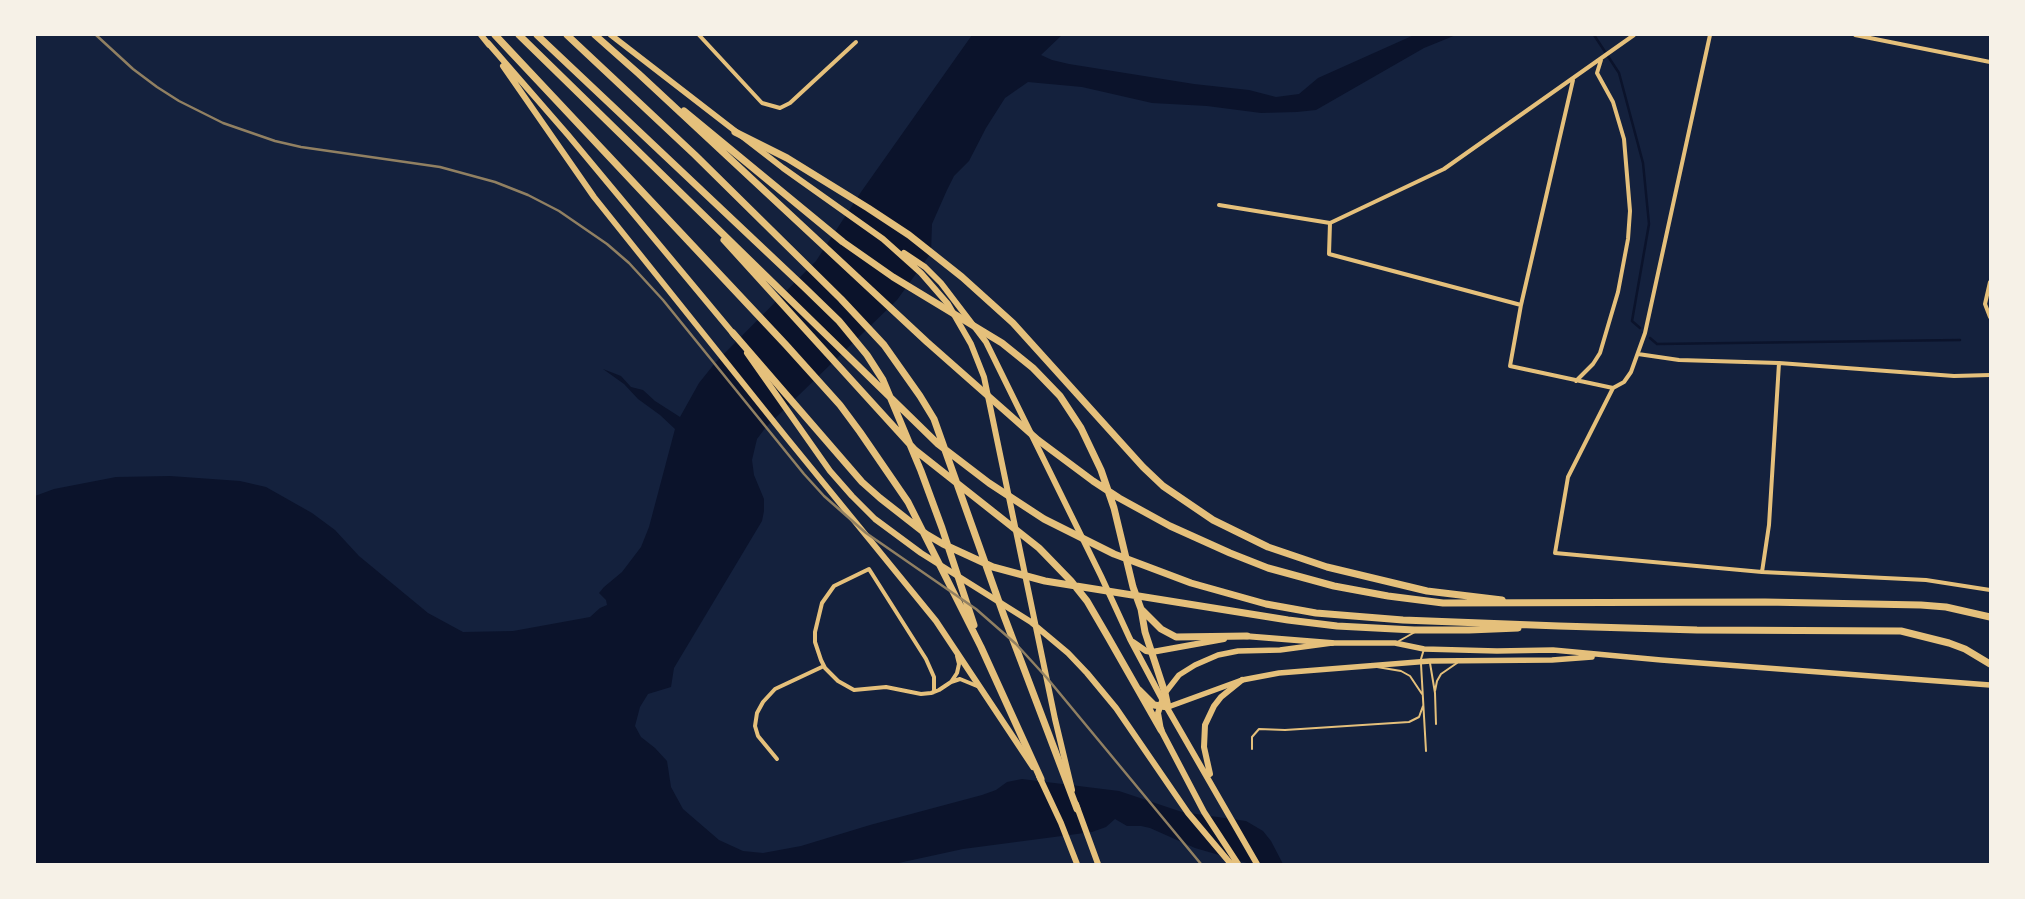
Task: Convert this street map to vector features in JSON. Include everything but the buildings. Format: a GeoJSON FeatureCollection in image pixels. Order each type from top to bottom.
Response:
{"type":"FeatureCollection","features":[{"type":"Feature","properties":{"kind":"highway"},"geometry":{"type":"LineString","coordinates":[[495,35],[780,338],[840,405],[884,465],[908,502],[981,647],[1041,779]]}},
{"type":"Feature","properties":{"kind":"highway"},"geometry":{"type":"LineString","coordinates":[[519,35],[938,444],[989,483],[1044,519],[1114,554],[1200,586],[1266,604],[1316,613],[1403,620],[1559,626],[1697,630],[1901,631],[1949,643],[1965,649],[1990,664]]}},
{"type":"Feature","properties":{"kind":"highway"},"geometry":{"type":"LineString","coordinates":[[537,35],[805,288],[839,321],[867,355],[883,380],[920,471],[942,528],[981,647]]}},
{"type":"Feature","properties":{"kind":"highway"},"geometry":{"type":"LineString","coordinates":[[567,35],[695,155],[841,299],[884,345],[920,396],[934,419],[1004,616],[1066,771],[1077,809]]}},
{"type":"Feature","properties":{"kind":"highway"},"geometry":{"type":"LineString","coordinates":[[595,35],[1002,411],[1066,462],[1119,498],[1198,539],[1268,568],[1364,592],[1416,600],[1476,604],[1765,602],[1920,605],[1946,607],[1990,616]]}},
{"type":"Feature","properties":{"kind":"highway"},"geometry":{"type":"LineString","coordinates":[[639,74],[863,257],[1018,355],[1060,396],[1093,450],[1114,508],[1164,702],[1148,700],[1139,690]]}},
{"type":"Feature","properties":{"kind":"highway"},"geometry":{"type":"LineString","coordinates":[[735,132],[787,158],[909,235],[993,304],[1013,323],[1143,468],[1170,490],[1213,520],[1268,547],[1327,567],[1427,591],[1528,603]]}},
{"type":"Feature","properties":{"kind":"highway"},"geometry":{"type":"LineString","coordinates":[[687,198],[915,450],[1057,564],[1087,601],[1160,730]]}},
{"type":"Feature","properties":{"kind":"highway"},"geometry":{"type":"LineString","coordinates":[[733,333],[862,482],[926,534],[993,567],[1045,581],[1337,626],[1469,630],[1559,626]]}},
{"type":"Feature","properties":{"kind":"highway"},"geometry":{"type":"LineString","coordinates":[[1141,609],[1152,622],[1176,637],[1247,636]]}},
{"type":"Feature","properties":{"kind":"main road"},"geometry":{"type":"LineString","coordinates":[[481,35],[733,333],[830,471],[857,502],[899,538],[1031,622],[1068,653],[1116,708],[1188,813],[1230,864]]}},
{"type":"Feature","properties":{"kind":"main road"},"geometry":{"type":"LineString","coordinates":[[611,35],[783,168],[925,267],[941,283],[986,342],[1130,639],[1257,864]]}},
{"type":"Feature","properties":{"kind":"main road"},"geometry":{"type":"LineString","coordinates":[[488,44],[594,196],[786,437],[936,621],[1041,779],[1077,864]]}},
{"type":"Feature","properties":{"kind":"main road"},"geometry":{"type":"LineString","coordinates":[[883,239],[921,273],[948,304],[971,344],[984,377],[1066,771]]}},
{"type":"Feature","properties":{"kind":"main road"},"geometry":{"type":"LineString","coordinates":[[1130,639],[1138,646],[1152,652],[1247,636],[1332,643],[1395,643],[1424,649],[1554,650],[1606,656],[1990,685]]}},
{"type":"Feature","properties":{"kind":"main road"},"geometry":{"type":"LineString","coordinates":[[1238,864],[1204,812],[1160,730],[1159,719],[1164,702],[1179,675],[1195,665],[1218,655],[1238,651],[1280,650],[1332,643]]}},
{"type":"Feature","properties":{"kind":"main road"},"geometry":{"type":"LineString","coordinates":[[1164,702],[1242,680],[1278,673],[1430,660],[1461,662],[1552,660],[1606,656]]}},
{"type":"Feature","properties":{"kind":"main road"},"geometry":{"type":"LineString","coordinates":[[1214,787],[1205,760],[1203,737],[1205,725],[1214,706],[1221,697],[1242,680]]}},
{"type":"Feature","properties":{"kind":"main road"},"geometry":{"type":"LineString","coordinates":[[1077,809],[1098,864]]}},
{"type":"Feature","properties":{"kind":"street"},"geometry":{"type":"LineString","coordinates":[[699,35],[762,103],[780,108],[790,103],[856,42]]}},
{"type":"Feature","properties":{"kind":"street"},"geometry":{"type":"LineString","coordinates":[[1219,205],[1330,223],[1444,170],[1634,35]]}},
{"type":"Feature","properties":{"kind":"street"},"geometry":{"type":"LineString","coordinates":[[1710,35],[1645,333],[1627,378],[1614,388],[1568,477],[1555,553],[1762,572],[1926,580],[1990,590]]}},
{"type":"Feature","properties":{"kind":"street"},"geometry":{"type":"LineString","coordinates":[[1855,35],[1990,62]]}},
{"type":"Feature","properties":{"kind":"street"},"geometry":{"type":"LineString","coordinates":[[1576,381],[1593,364],[1600,353],[1618,292],[1628,239],[1630,211],[1626,148],[1617,112],[1597,73],[1602,58]]}},
{"type":"Feature","properties":{"kind":"street"},"geometry":{"type":"LineString","coordinates":[[1573,80],[1521,306],[1510,366],[1614,388]]}},
{"type":"Feature","properties":{"kind":"street"},"geometry":{"type":"LineString","coordinates":[[1330,223],[1329,254],[1521,306]]}},
{"type":"Feature","properties":{"kind":"street"},"geometry":{"type":"LineString","coordinates":[[1990,282],[1985,304],[1990,317]]}},
{"type":"Feature","properties":{"kind":"street"},"geometry":{"type":"LineString","coordinates":[[1638,354],[1678,360],[1779,363],[1954,376],[1990,376]]}},
{"type":"Feature","properties":{"kind":"street"},"geometry":{"type":"LineString","coordinates":[[1762,572],[1769,525],[1779,363]]}},
{"type":"Feature","properties":{"kind":"street"},"geometry":{"type":"LineString","coordinates":[[934,692],[934,677],[926,659],[869,570],[834,586],[822,603],[815,632],[815,642],[824,666],[838,682],[854,690],[886,687],[921,694],[934,692],[960,679],[971,682],[980,688]]}},
{"type":"Feature","properties":{"kind":"street"},"geometry":{"type":"LineString","coordinates":[[951,682],[957,673],[959,664],[957,654]]}},
{"type":"Feature","properties":{"kind":"street"},"geometry":{"type":"LineString","coordinates":[[777,759],[758,736],[755,726],[763,702],[775,689],[824,666]]}},
{"type":"Feature","properties":{"kind":"lane"},"geometry":{"type":"LineString","coordinates":[[1395,643],[1421,629]]}},
{"type":"Feature","properties":{"kind":"lane"},"geometry":{"type":"LineString","coordinates":[[1424,649],[1430,660],[1435,693],[1436,724]]}},
{"type":"Feature","properties":{"kind":"lane"},"geometry":{"type":"LineString","coordinates":[[1424,649],[1420,661],[1426,751]]}},
{"type":"Feature","properties":{"kind":"lane"},"geometry":{"type":"LineString","coordinates":[[1435,693],[1437,681],[1441,674],[1447,668],[1461,662]]}},
{"type":"Feature","properties":{"kind":"lane"},"geometry":{"type":"LineString","coordinates":[[1368,666],[1400,671],[1410,676],[1422,694]]}},
{"type":"Feature","properties":{"kind":"lane"},"geometry":{"type":"LineString","coordinates":[[1252,749],[1252,736],[1259,729],[1285,730],[1404,723],[1416,719],[1423,706]]}},
{"type":"Feature","properties":{"kind":"water"},"geometry":{"type":"Polygon","coordinates":[[[972,35],[1062,35],[1041,55],[1069,64],[1194,84],[1249,90],[1276,97],[1299,94],[1318,78],[1414,35],[1456,35],[1424,48],[1316,110],[1261,113],[1207,106],[1152,103],[1082,87],[1028,82],[1005,98],[986,128],[969,161],[954,176],[932,224],[931,253],[897,300],[766,427],[757,439],[752,460],[754,475],[764,499],[762,521],[674,668],[671,687],[648,694],[640,707],[635,726],[641,737],[667,761],[671,787],[683,809],[719,840],[743,851],[763,853],[801,846],[982,795],[996,790],[1007,782],[1022,779],[1119,791],[1182,812],[1246,821],[1263,831],[1271,841],[1283,864],[1250,864],[1195,848],[1150,828],[1127,826],[1115,819],[1106,827],[1092,832],[963,849],[894,864],[35,864],[35,496],[54,489],[116,477],[170,476],[240,481],[266,487],[312,513],[335,530],[359,556],[428,613],[463,632],[513,631],[590,617],[600,608],[607,605],[606,600],[599,593],[622,572],[641,547],[649,527],[675,429],[638,399],[624,384],[603,369],[621,376],[631,387],[643,390],[655,401],[680,417],[699,383],[715,363],[816,261],[861,192],[972,35]]]}},
{"type":"Feature","properties":{"kind":"waterway"},"geometry":{"type":"LineString","coordinates":[[1594,35],[1619,73],[1643,163],[1649,224],[1632,321],[1640,328]]}},
{"type":"Feature","properties":{"kind":"waterway"},"geometry":{"type":"LineString","coordinates":[[1650,338],[1657,344],[1960,340]]}},
{"type":"Feature","properties":{"kind":"railway"},"geometry":{"type":"LineString","coordinates":[[96,35],[133,69],[157,87],[179,101],[223,123],[275,141],[301,147],[440,167],[495,182],[528,195],[559,211],[607,244],[629,263],[663,300],[824,496],[866,533],[976,609],[1016,644],[1047,678],[1201,864]]}}]}
